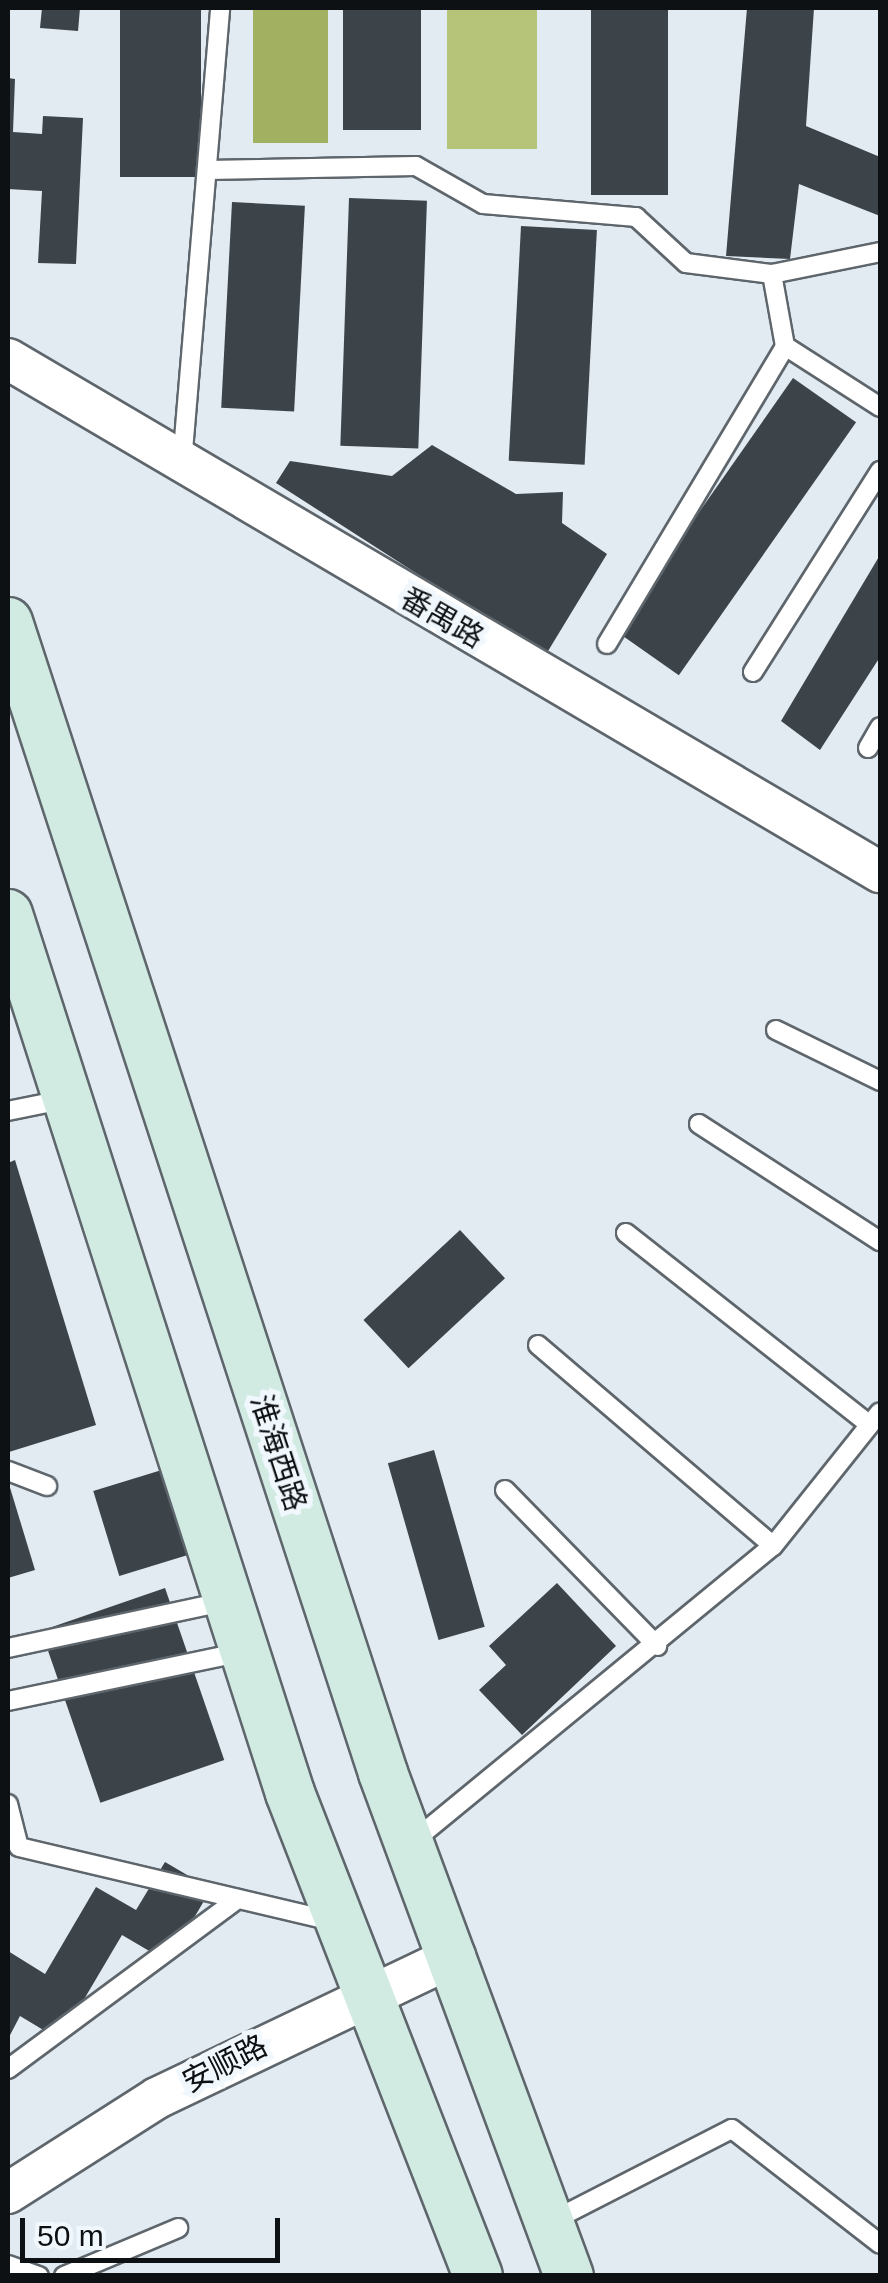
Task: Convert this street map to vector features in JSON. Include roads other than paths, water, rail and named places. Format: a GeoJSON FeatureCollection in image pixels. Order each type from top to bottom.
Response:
{"type":"FeatureCollection","features":[{"type":"Feature","properties":{"kind":"main road","name":"淮海西路"},"geometry":{"type":"LineString","coordinates":[[8,622],[411,1843],[568,2276]]}},
{"type":"Feature","properties":{"kind":"main road"},"geometry":{"type":"LineString","coordinates":[[8,914],[244,1651],[341,1923],[478,2276]]}},
{"type":"Feature","properties":{"kind":"street","name":"番禺路"},"geometry":{"type":"LineString","coordinates":[[8,359],[880,872]]}},
{"type":"Feature","properties":{"kind":"street","name":"安顺路"},"geometry":{"type":"LineString","coordinates":[[8,2194],[158,2098],[368,1991],[455,1956]]}},
{"type":"Feature","properties":{"kind":"lane"},"geometry":{"type":"LineString","coordinates":[[182,464],[220,8]]}},
{"type":"Feature","properties":{"kind":"lane"},"geometry":{"type":"LineString","coordinates":[[208,170],[416,166],[483,204],[636,217],[686,264],[772,274],[880,252]]}},
{"type":"Feature","properties":{"kind":"lane"},"geometry":{"type":"LineString","coordinates":[[607,644],[785,346],[772,274]]}},
{"type":"Feature","properties":{"kind":"lane"},"geometry":{"type":"LineString","coordinates":[[785,346],[880,407]]}},
{"type":"Feature","properties":{"kind":"lane"},"geometry":{"type":"LineString","coordinates":[[752,672],[880,471]]}},
{"type":"Feature","properties":{"kind":"lane"},"geometry":{"type":"LineString","coordinates":[[868,748],[880,727]]}},
{"type":"Feature","properties":{"kind":"lane"},"geometry":{"type":"LineString","coordinates":[[776,1030],[880,1081]]}},
{"type":"Feature","properties":{"kind":"lane"},"geometry":{"type":"LineString","coordinates":[[8,1112],[67,1099]]}},
{"type":"Feature","properties":{"kind":"lane"},"geometry":{"type":"LineString","coordinates":[[700,1124],[880,1241]]}},
{"type":"Feature","properties":{"kind":"lane"},"geometry":{"type":"LineString","coordinates":[[411,1843],[657,1646],[773,1546],[875,1419],[626,1233]]}},
{"type":"Feature","properties":{"kind":"lane"},"geometry":{"type":"LineString","coordinates":[[538,1344],[773,1546]]}},
{"type":"Feature","properties":{"kind":"lane"},"geometry":{"type":"LineString","coordinates":[[8,1471],[47,1486]]}},
{"type":"Feature","properties":{"kind":"lane"},"geometry":{"type":"LineString","coordinates":[[505,1490],[657,1646]]}},
{"type":"Feature","properties":{"kind":"lane"},"geometry":{"type":"LineString","coordinates":[[8,1648],[228,1601]]}},
{"type":"Feature","properties":{"kind":"lane"},"geometry":{"type":"LineString","coordinates":[[8,1701],[244,1651]]}},
{"type":"Feature","properties":{"kind":"lane"},"geometry":{"type":"LineString","coordinates":[[8,1804],[19,1847],[341,1923]]}},
{"type":"Feature","properties":{"kind":"lane"},"geometry":{"type":"LineString","coordinates":[[8,2069],[238,1899]]}},
{"type":"Feature","properties":{"kind":"lane"},"geometry":{"type":"LineString","coordinates":[[550,2222],[732,2129],[880,2244]]}},
{"type":"Feature","properties":{"kind":"lane"},"geometry":{"type":"LineString","coordinates":[[64,2276],[178,2228]]}},
{"type":"Feature","properties":{"kind":"lane"},"geometry":{"type":"LineString","coordinates":[[8,2264],[39,2276]]}}]}
